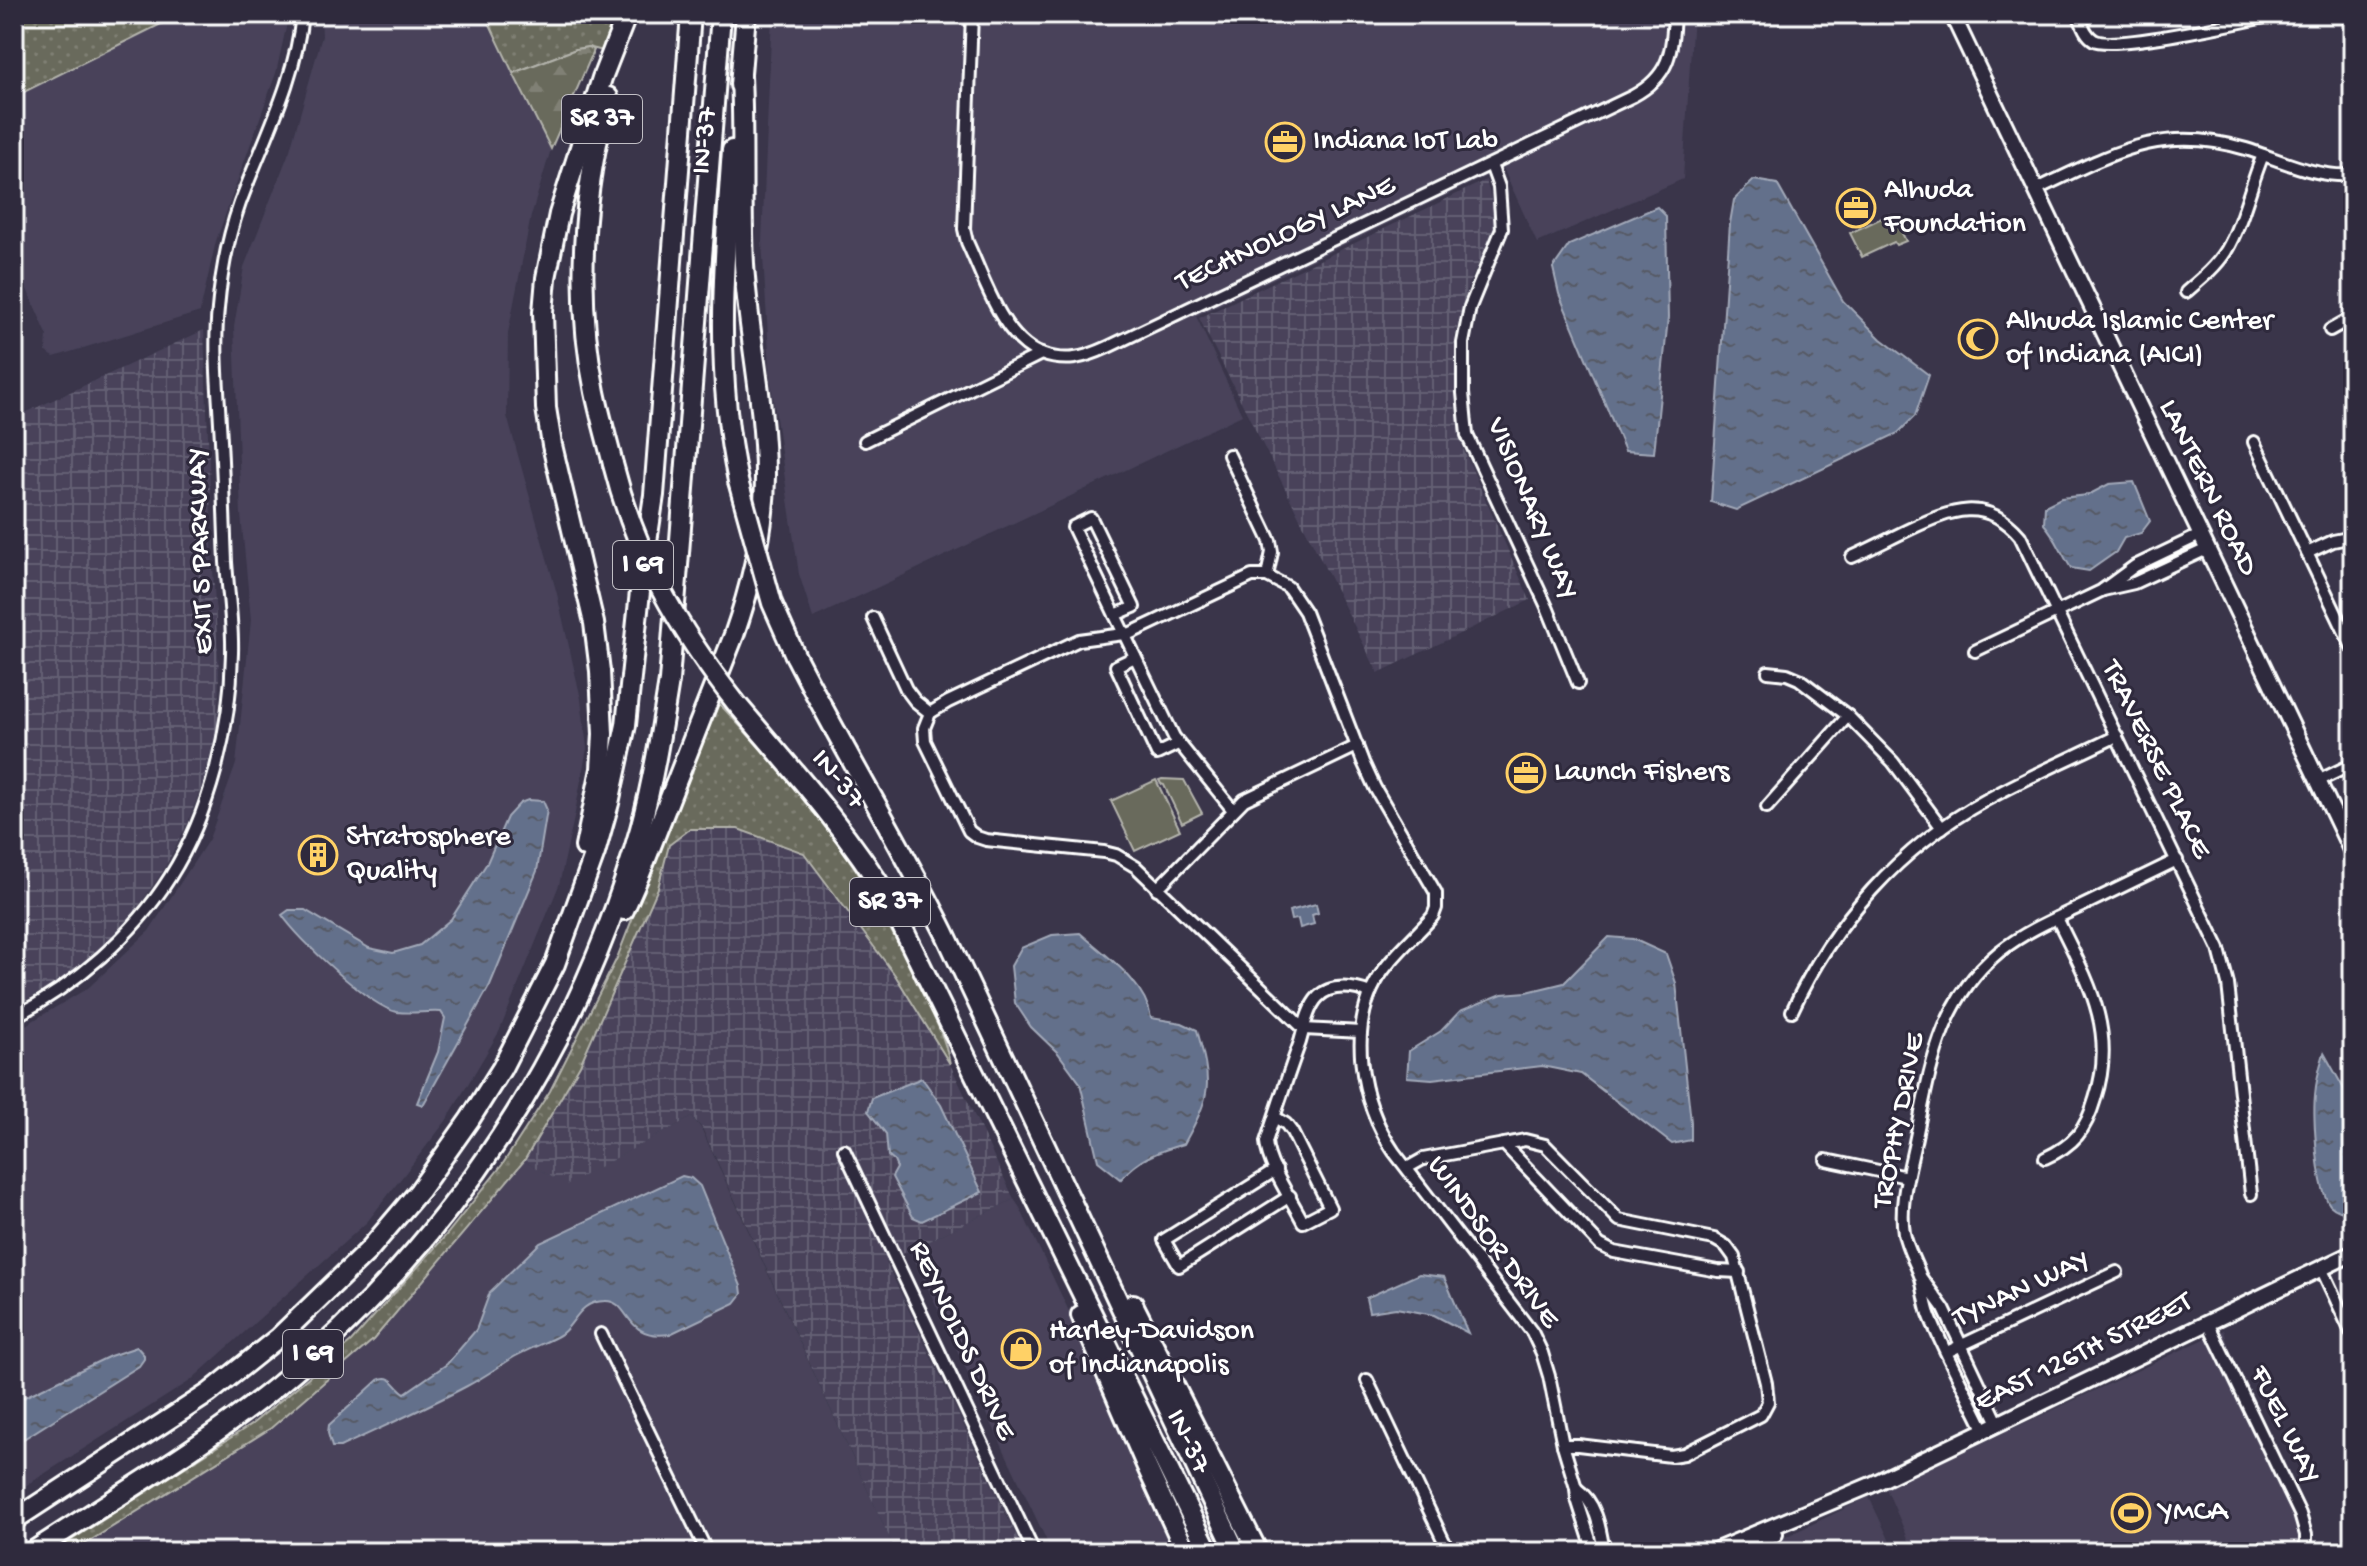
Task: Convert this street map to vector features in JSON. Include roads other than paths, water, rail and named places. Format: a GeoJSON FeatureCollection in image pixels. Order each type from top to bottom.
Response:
{"type":"FeatureCollection","features":[{"type":"Feature","properties":{"kind":"highway","name":"IN-37"},"geometry":{"type":"LineString","coordinates":[[629,14],[595,151],[585,264],[587,337],[593,380],[629,519],[667,604],[711,670],[869,866],[915,952],[1209,1552]]}},
{"type":"Feature","properties":{"kind":"highway"},"geometry":{"type":"LineString","coordinates":[[488,1090],[575,898],[601,769],[603,712],[598,649],[552,445],[545,384],[543,312],[546,278],[559,214],[602,78],[629,14]]}},
{"type":"Feature","properties":{"kind":"highway","name":"I 69"},"geometry":{"type":"LineString","coordinates":[[14,1520],[209,1393],[288,1329],[368,1251],[449,1150],[488,1090],[524,1027],[565,938],[598,841],[621,749],[633,668],[641,582],[654,495],[691,14]]}},
{"type":"Feature","properties":{"kind":"highway","name":"I 69"},"geometry":{"type":"LineString","coordinates":[[32,1552],[242,1412],[315,1354],[393,1277],[455,1204],[518,1112],[570,1016],[599,949],[641,827],[669,681],[721,14]]}},
{"type":"Feature","properties":{"kind":"highway","name":"IN-37"},"geometry":{"type":"LineString","coordinates":[[746,14],[734,130],[722,324],[727,415],[738,481],[772,603],[829,721],[917,876],[1236,1552]]}},
{"type":"Feature","properties":{"kind":"highway"},"geometry":{"type":"LineString","coordinates":[[599,949],[626,907],[640,874],[734,635],[748,596],[756,559],[765,474],[744,263],[741,76]]}},
{"type":"Feature","properties":{"kind":"highway"},"geometry":{"type":"LineString","coordinates":[[1034,1121],[1077,1191],[1258,1552]]}},
{"type":"Feature","properties":{"kind":"highway"},"geometry":{"type":"LineString","coordinates":[[1028,1182],[1105,1373],[1186,1552]]}},
{"type":"Feature","properties":{"kind":"street","name":"EXIT 5 PARKWAY"},"geometry":{"type":"LineString","coordinates":[[14,1017],[65,986],[103,955],[139,918],[171,877],[206,798],[225,733],[232,651],[216,368],[218,310],[226,251],[239,206],[289,75],[302,14]]}},
{"type":"Feature","properties":{"kind":"street"},"geometry":{"type":"LineString","coordinates":[[972,14],[964,229],[967,242],[1009,329],[1024,345],[1041,354]]}},
{"type":"Feature","properties":{"kind":"street","name":"TECHNOLOGY LANE"},"geometry":{"type":"LineString","coordinates":[[1041,354],[1066,360],[1092,355],[1633,96],[1661,74],[1669,57],[1674,14]]}},
{"type":"Feature","properties":{"kind":"street","name":"LANTERN ROAD"},"geometry":{"type":"LineString","coordinates":[[1952,14],[2353,854]]}},
{"type":"Feature","properties":{"kind":"street"},"geometry":{"type":"LineString","coordinates":[[2078,14],[2090,37],[2105,43],[2149,39],[2279,14]]}},
{"type":"Feature","properties":{"kind":"street"},"geometry":{"type":"LineString","coordinates":[[2344,14],[2353,25]]}},
{"type":"Feature","properties":{"kind":"street"},"geometry":{"type":"LineString","coordinates":[[2035,190],[2108,155],[2134,146],[2181,139],[2217,142],[2326,174],[2353,175]]}},
{"type":"Feature","properties":{"kind":"street"},"geometry":{"type":"LineString","coordinates":[[2186,292],[2206,275],[2226,250],[2263,155]]}},
{"type":"Feature","properties":{"kind":"street","name":"VISIONARY WAY"},"geometry":{"type":"LineString","coordinates":[[1491,165],[1499,187],[1502,229],[1470,307],[1465,333],[1463,393],[1467,435],[1547,607],[1578,683]]}},
{"type":"Feature","properties":{"kind":"street"},"geometry":{"type":"LineString","coordinates":[[2330,330],[2353,317]]}},
{"type":"Feature","properties":{"kind":"street"},"geometry":{"type":"LineString","coordinates":[[865,441],[1041,354]]}},
{"type":"Feature","properties":{"kind":"street"},"geometry":{"type":"LineString","coordinates":[[2254,442],[2353,649]]}},
{"type":"Feature","properties":{"kind":"street"},"geometry":{"type":"LineString","coordinates":[[1229,455],[1270,541],[1272,552],[1267,576]]}},
{"type":"Feature","properties":{"kind":"street","name":"TRAVERSE PLACE"},"geometry":{"type":"LineString","coordinates":[[1852,557],[1944,514],[1963,510],[1983,512],[2005,521],[2020,536],[2223,960],[2251,1194]]}},
{"type":"Feature","properties":{"kind":"street"},"geometry":{"type":"LineString","coordinates":[[1115,615],[1134,607],[1091,518],[1073,527],[1135,657],[1178,744],[1233,810]]}},
{"type":"Feature","properties":{"kind":"street"},"geometry":{"type":"LineString","coordinates":[[1975,651],[2101,591],[2135,566],[2200,535]]}},
{"type":"Feature","properties":{"kind":"street"},"geometry":{"type":"LineString","coordinates":[[2307,553],[2333,541],[2353,537]]}},
{"type":"Feature","properties":{"kind":"street"},"geometry":{"type":"LineString","coordinates":[[2101,591],[2134,583],[2207,549]]}},
{"type":"Feature","properties":{"kind":"street"},"geometry":{"type":"LineString","coordinates":[[1275,1117],[1292,1132],[1330,1208],[1303,1222],[1276,1170],[1266,1142],[1275,1117],[1304,1029],[1312,1005],[1325,991],[1334,988],[1359,989],[1370,993],[1382,972],[1433,916],[1437,900],[1431,882],[1375,788],[1305,612],[1288,587],[1267,576],[1252,576],[1125,635],[1079,640],[930,713],[924,728],[925,741],[969,831],[977,837],[1116,855],[1128,861],[1304,1029],[1361,1032]]}},
{"type":"Feature","properties":{"kind":"street"},"geometry":{"type":"LineString","coordinates":[[873,618],[906,689],[930,713]]}},
{"type":"Feature","properties":{"kind":"street"},"geometry":{"type":"LineString","coordinates":[[1135,657],[1116,666],[1157,754],[1178,744]]}},
{"type":"Feature","properties":{"kind":"street"},"geometry":{"type":"LineString","coordinates":[[1768,672],[1799,679],[1848,716],[1893,762],[1942,828]]}},
{"type":"Feature","properties":{"kind":"street"},"geometry":{"type":"LineString","coordinates":[[1767,807],[1848,716]]}},
{"type":"Feature","properties":{"kind":"street"},"geometry":{"type":"LineString","coordinates":[[1792,1011],[1824,951],[1848,917],[1893,868],[1942,828],[2005,790],[2117,736]]}},
{"type":"Feature","properties":{"kind":"street"},"geometry":{"type":"LineString","coordinates":[[1157,889],[1233,810],[1251,796],[1357,746]]}},
{"type":"Feature","properties":{"kind":"street"},"geometry":{"type":"LineString","coordinates":[[2318,781],[2353,764]]}},
{"type":"Feature","properties":{"kind":"street","name":"TROPHY DRIVE"},"geometry":{"type":"LineString","coordinates":[[1991,1426],[1947,1352],[1930,1315],[1903,1225],[1907,1177],[1938,1038],[1957,1001],[1979,971],[1999,952],[2030,931],[2177,860]]}},
{"type":"Feature","properties":{"kind":"street"},"geometry":{"type":"LineString","coordinates":[[2045,1158],[2068,1146],[2084,1127],[2097,1094],[2103,1059],[2103,1032],[2097,1005],[2057,918]]}},
{"type":"Feature","properties":{"kind":"street","name":"WINDSOR DRIVE"},"geometry":{"type":"LineString","coordinates":[[1370,993],[1361,1032],[1365,1084],[1373,1109],[1388,1143],[1532,1332],[1549,1376],[1563,1445],[1594,1552]]}},
{"type":"Feature","properties":{"kind":"street"},"geometry":{"type":"LineString","coordinates":[[1407,1168],[1423,1159],[1525,1140],[1545,1145],[1619,1220],[1714,1239],[1731,1250],[1768,1395],[1766,1408],[1761,1415],[1677,1456],[1563,1445]]}},
{"type":"Feature","properties":{"kind":"street"},"geometry":{"type":"LineString","coordinates":[[1504,1144],[1606,1249],[1718,1271],[1739,1272]]}},
{"type":"Feature","properties":{"kind":"street","name":"REYNOLDS DRIVE"},"geometry":{"type":"LineString","coordinates":[[844,1150],[1034,1552]]}},
{"type":"Feature","properties":{"kind":"street"},"geometry":{"type":"LineString","coordinates":[[1826,1160],[1907,1177]]}},
{"type":"Feature","properties":{"kind":"street"},"geometry":{"type":"LineString","coordinates":[[1276,1170],[1164,1240],[1179,1266],[1290,1196]]}},
{"type":"Feature","properties":{"kind":"street","name":"EAST 126TH STREET"},"geometry":{"type":"LineString","coordinates":[[1712,1552],[1838,1499],[2353,1253]]}},
{"type":"Feature","properties":{"kind":"street"},"geometry":{"type":"LineString","coordinates":[[2321,1268],[2353,1336]]}},
{"type":"Feature","properties":{"kind":"street","name":"TYNAN WAY"},"geometry":{"type":"LineString","coordinates":[[1947,1352],[2117,1272]]}},
{"type":"Feature","properties":{"kind":"street","name":"TROPHY DRIVE"},"geometry":{"type":"LineString","coordinates":[[1920,1277],[1944,1309],[1991,1426]]}},
{"type":"Feature","properties":{"kind":"street","name":"FUEL WAY"},"geometry":{"type":"LineString","coordinates":[[2208,1323],[2300,1514],[2306,1535],[2306,1552]]}},
{"type":"Feature","properties":{"kind":"street"},"geometry":{"type":"LineString","coordinates":[[601,1334],[707,1552]]}},
{"type":"Feature","properties":{"kind":"street"},"geometry":{"type":"LineString","coordinates":[[1367,1380],[1449,1552]]}},
{"type":"Feature","properties":{"kind":"street","name":"WINDSOR DRIVE"},"geometry":{"type":"LineString","coordinates":[[1576,1488],[1585,1494],[1597,1518],[1604,1552]]}},
{"type":"Feature","properties":{"kind":"street","name":"EAST 126TH STREET"},"geometry":{"type":"LineString","coordinates":[[1741,1552],[1838,1499]]}},
{"type":"Feature","properties":{"kind":"water"},"geometry":{"type":"Polygon","coordinates":[[[1754,180],[1777,184],[1843,301],[1881,339],[1929,375],[1915,416],[1898,433],[1736,510],[1711,502],[1730,223],[1734,200],[1754,180]]]}},
{"type":"Feature","properties":{"kind":"water"},"geometry":{"type":"Polygon","coordinates":[[[1657,207],[1666,216],[1668,318],[1654,453],[1625,451],[1559,294],[1553,268],[1569,245],[1657,207]]]}},
{"type":"Feature","properties":{"kind":"water"},"geometry":{"type":"Polygon","coordinates":[[[14,317],[22,346],[21,360],[14,374],[14,317]]]}},
{"type":"Feature","properties":{"kind":"water"},"geometry":{"type":"Polygon","coordinates":[[[2134,482],[2150,521],[2141,533],[2124,538],[2116,552],[2089,571],[2071,568],[2044,524],[2045,506],[2061,498],[2088,495],[2109,484],[2134,482]]]}},
{"type":"Feature","properties":{"kind":"water"},"geometry":{"type":"Polygon","coordinates":[[[543,801],[547,810],[537,871],[490,985],[423,1105],[417,1103],[438,1052],[445,1018],[441,1012],[402,1013],[370,998],[335,971],[282,915],[289,910],[305,910],[369,948],[393,953],[420,945],[451,919],[487,863],[507,817],[520,803],[543,801]]]}},
{"type":"Feature","properties":{"kind":"water"},"geometry":{"type":"Polygon","coordinates":[[[1316,904],[1318,913],[1312,915],[1314,924],[1300,928],[1298,919],[1291,920],[1289,911],[1316,904]]]}},
{"type":"Feature","properties":{"kind":"water"},"geometry":{"type":"Polygon","coordinates":[[[1080,933],[1133,981],[1148,1005],[1151,1018],[1182,1023],[1197,1030],[1205,1064],[1207,1088],[1204,1100],[1184,1144],[1150,1156],[1121,1179],[1098,1161],[1080,1083],[1058,1053],[1031,1027],[1015,1003],[1011,966],[1021,948],[1052,935],[1080,933]]]}},
{"type":"Feature","properties":{"kind":"water"},"geometry":{"type":"Polygon","coordinates":[[[1609,937],[1633,939],[1666,954],[1676,983],[1691,1140],[1672,1144],[1581,1074],[1542,1066],[1432,1079],[1407,1077],[1409,1051],[1441,1031],[1460,1011],[1502,994],[1564,983],[1609,937]]]}},
{"type":"Feature","properties":{"kind":"water"},"geometry":{"type":"Polygon","coordinates":[[[2324,1053],[2353,1105],[2353,1213],[2330,1205],[2319,1169],[2315,1105],[2317,1079],[2324,1053]]]}},
{"type":"Feature","properties":{"kind":"water"},"geometry":{"type":"Polygon","coordinates":[[[922,1078],[941,1105],[982,1192],[922,1221],[913,1217],[892,1177],[897,1168],[888,1156],[886,1134],[868,1111],[872,1098],[922,1078]]]}},
{"type":"Feature","properties":{"kind":"water"},"geometry":{"type":"Polygon","coordinates":[[[682,1176],[691,1178],[700,1186],[741,1286],[742,1294],[735,1303],[670,1334],[655,1335],[636,1326],[613,1302],[596,1302],[582,1310],[558,1336],[514,1357],[473,1383],[340,1447],[332,1447],[329,1425],[378,1380],[390,1379],[405,1393],[447,1364],[476,1330],[490,1292],[540,1243],[682,1176]]]}},
{"type":"Feature","properties":{"kind":"water"},"geometry":{"type":"Polygon","coordinates":[[[1419,1274],[1444,1277],[1468,1333],[1434,1315],[1396,1308],[1369,1312],[1366,1298],[1419,1274]]]}},
{"type":"Feature","properties":{"kind":"water"},"geometry":{"type":"Polygon","coordinates":[[[137,1347],[144,1355],[139,1366],[14,1445],[14,1402],[110,1356],[137,1347]]]}},
{"type":"Feature","properties":{"kind":"place","name":"Indiana IoT Lab"},"geometry":{"type":"Point","coordinates":[1285,142]}},
{"type":"Feature","properties":{"kind":"place","name":"Alhuda Foundation"},"geometry":{"type":"Point","coordinates":[1856,208]}},
{"type":"Feature","properties":{"kind":"place","name":"Alhuda Islamic Center of Indiana (AICI)"},"geometry":{"type":"Point","coordinates":[1978,339]}},
{"type":"Feature","properties":{"kind":"place","name":"Launch Fishers"},"geometry":{"type":"Point","coordinates":[1526,773]}},
{"type":"Feature","properties":{"kind":"place","name":"Stratosphere Quality"},"geometry":{"type":"Point","coordinates":[318,855]}},
{"type":"Feature","properties":{"kind":"place","name":"Harley-Davidson of Indianapolis"},"geometry":{"type":"Point","coordinates":[1021,1349]}},
{"type":"Feature","properties":{"kind":"place","name":"YMCA"},"geometry":{"type":"Point","coordinates":[2131,1513]}}]}
